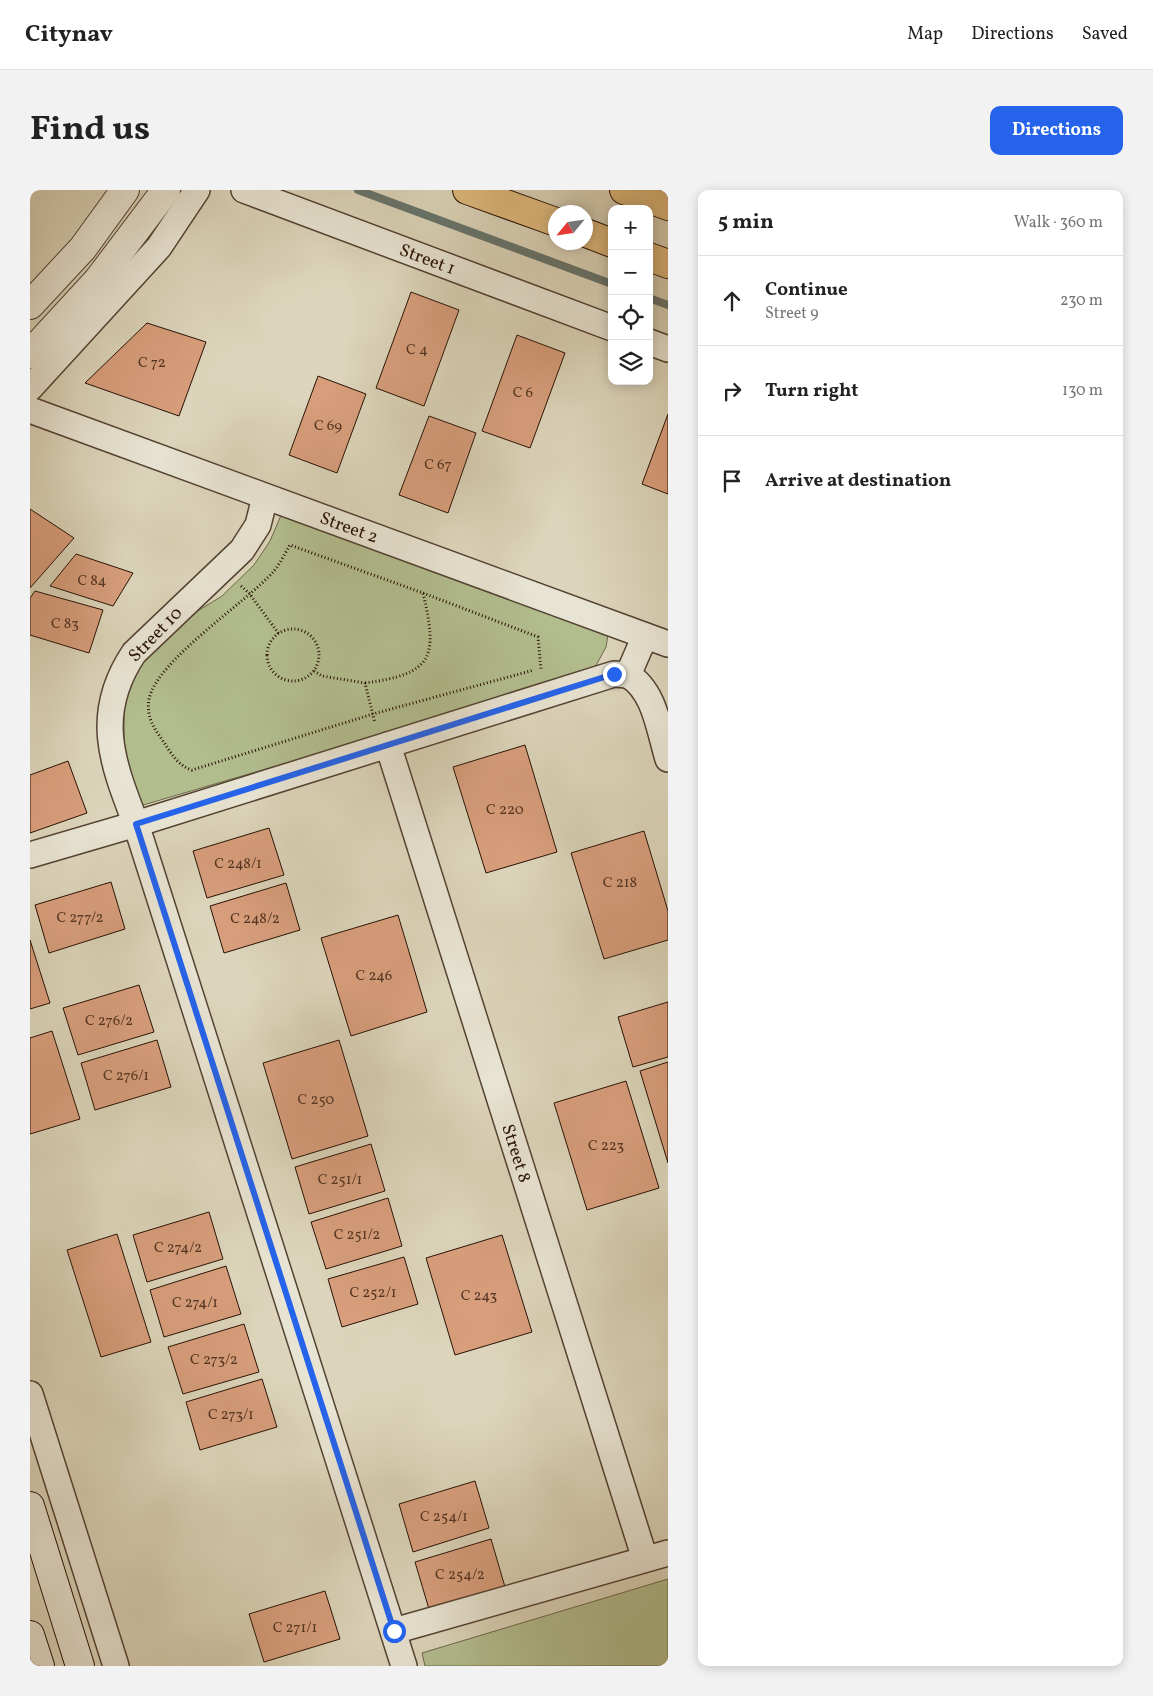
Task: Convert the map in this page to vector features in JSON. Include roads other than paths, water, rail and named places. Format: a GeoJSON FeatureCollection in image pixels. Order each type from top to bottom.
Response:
{"type":"FeatureCollection","features":[{"type":"Feature","properties":{"kind":"highway"},"geometry":{"type":"LineString","coordinates":[[467,190],[548,219]]}},
{"type":"Feature","properties":{"kind":"highway"},"geometry":{"type":"LineString","coordinates":[[624,190],[668,206]]}},
{"type":"Feature","properties":{"kind":"highway"},"geometry":{"type":"LineString","coordinates":[[593,236],[608,241]]}},
{"type":"Feature","properties":{"kind":"highway"},"geometry":{"type":"LineString","coordinates":[[653,258],[668,264]]}},
{"type":"Feature","properties":{"kind":"street"},"geometry":{"type":"LineString","coordinates":[[30,305],[83,248],[125,190]]}},
{"type":"Feature","properties":{"kind":"street"},"geometry":{"type":"LineString","coordinates":[[30,354],[98,280],[166,190]]}},
{"type":"Feature","properties":{"kind":"street"},"geometry":{"type":"LineString","coordinates":[[30,388],[159,247],[197,190]]}},
{"type":"Feature","properties":{"kind":"street","name":"Street 1"},"geometry":{"type":"LineString","coordinates":[[244,190],[608,326]]}},
{"type":"Feature","properties":{"kind":"street"},"geometry":{"type":"LineString","coordinates":[[653,343],[668,349]]}},
{"type":"Feature","properties":{"kind":"street","name":"Street 2"},"geometry":{"type":"LineString","coordinates":[[30,410],[657,640]]}},
{"type":"Feature","properties":{"kind":"street","name":"Street 10"},"geometry":{"type":"LineString","coordinates":[[265,497],[258,525],[242,550],[134,653],[122,670],[113,694],[108,723],[120,782],[136,824],[404,1666]]}},
{"type":"Feature","properties":{"kind":"street"},"geometry":{"type":"LineString","coordinates":[[628,675],[657,640]]}},
{"type":"Feature","properties":{"kind":"street"},"geometry":{"type":"LineString","coordinates":[[30,855],[136,824],[614,674],[628,675],[640,682],[649,696],[668,758]]}},
{"type":"Feature","properties":{"kind":"street","name":"Street 8"},"geometry":{"type":"LineString","coordinates":[[384,746],[656,1556]]}},
{"type":"Feature","properties":{"kind":"street"},"geometry":{"type":"LineString","coordinates":[[30,1394],[116,1666]]}},
{"type":"Feature","properties":{"kind":"street"},"geometry":{"type":"LineString","coordinates":[[30,1506],[80,1666]]}},
{"type":"Feature","properties":{"kind":"street"},"geometry":{"type":"LineString","coordinates":[[394,1631],[656,1556]]}},
{"type":"Feature","properties":{"kind":"street"},"geometry":{"type":"LineString","coordinates":[[30,1635],[40,1666]]}},
{"type":"Feature","properties":{"kind":"waterway"},"geometry":{"type":"LineString","coordinates":[[358,190],[608,283]]}},
{"type":"Feature","properties":{"kind":"waterway"},"geometry":{"type":"LineString","coordinates":[[653,299],[668,305]]}}]}
